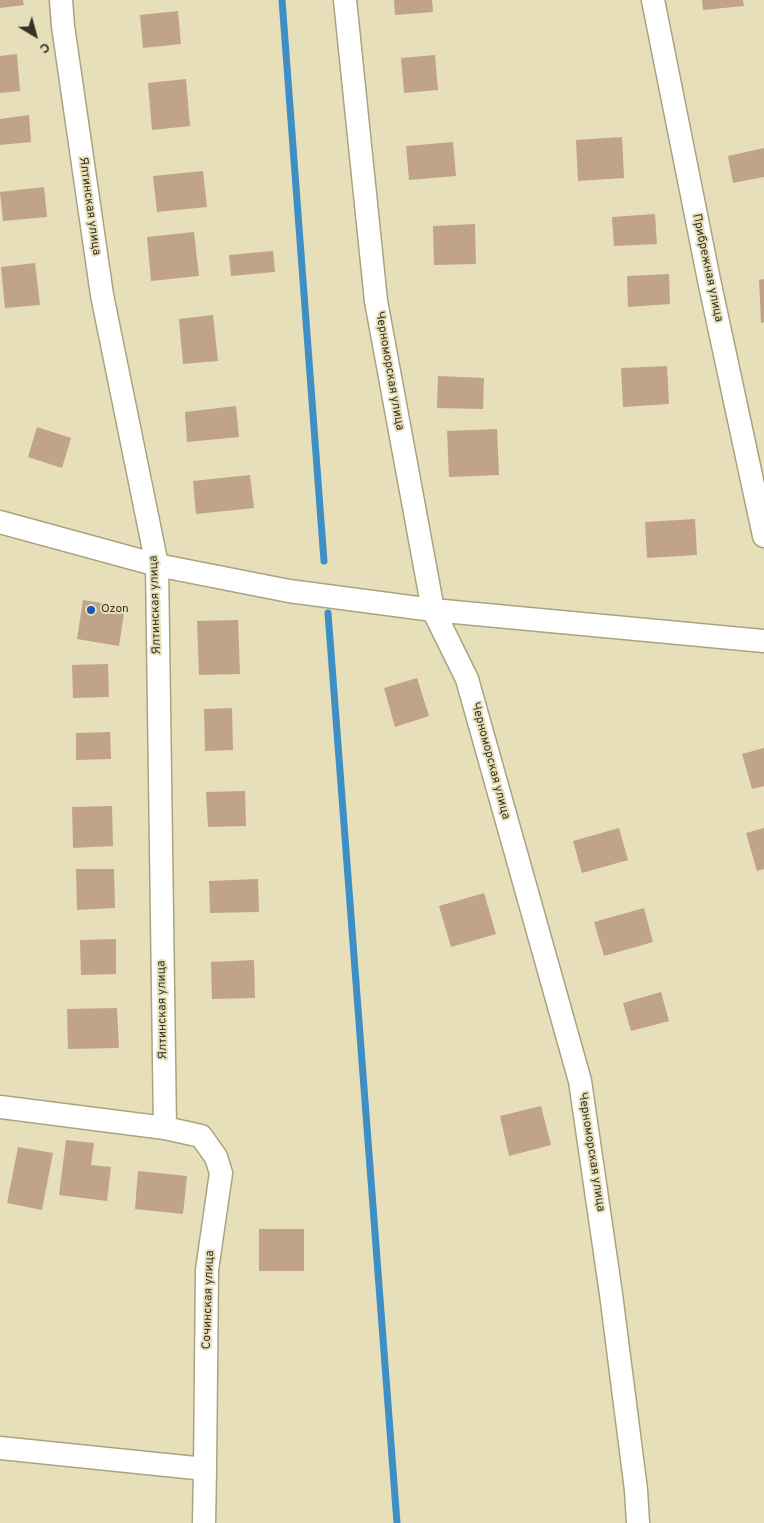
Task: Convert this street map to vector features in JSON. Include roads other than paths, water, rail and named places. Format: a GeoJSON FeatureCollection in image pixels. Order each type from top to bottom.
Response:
{"type":"FeatureCollection","features":[{"type":"Feature","properties":{"kind":"street","name":"Ялтинская улица"},"geometry":{"type":"LineString","coordinates":[[62,0],[63,26],[102,295],[157,565],[165,1128]]}},
{"type":"Feature","properties":{"kind":"street","name":"Черноморская улица"},"geometry":{"type":"LineString","coordinates":[[345,0],[376,302],[433,610],[467,679],[580,1081],[611,1294],[636,1490],[638,1523]]}},
{"type":"Feature","properties":{"kind":"street","name":"Прибрежная улица"},"geometry":{"type":"LineString","coordinates":[[654,0],[709,280],[764,536]]}},
{"type":"Feature","properties":{"kind":"street"},"geometry":{"type":"LineString","coordinates":[[0,522],[157,565],[289,591],[433,610],[764,641]]}},
{"type":"Feature","properties":{"kind":"street"},"geometry":{"type":"LineString","coordinates":[[0,1107],[165,1128]]}},
{"type":"Feature","properties":{"kind":"street","name":"Сочинская улица"},"geometry":{"type":"LineString","coordinates":[[165,1128],[202,1136],[216,1157],[221,1173],[207,1270],[204,1523]]}},
{"type":"Feature","properties":{"kind":"street"},"geometry":{"type":"LineString","coordinates":[[0,1448],[205,1470]]}},
{"type":"Feature","properties":{"kind":"waterway"},"geometry":{"type":"LineString","coordinates":[[282,0],[324,561]]}},
{"type":"Feature","properties":{"kind":"waterway"},"geometry":{"type":"LineString","coordinates":[[328,613],[397,1523]]}},
{"type":"Feature","properties":{"kind":"place","name":"Ozon"},"geometry":{"type":"Point","coordinates":[91,610]}}]}
